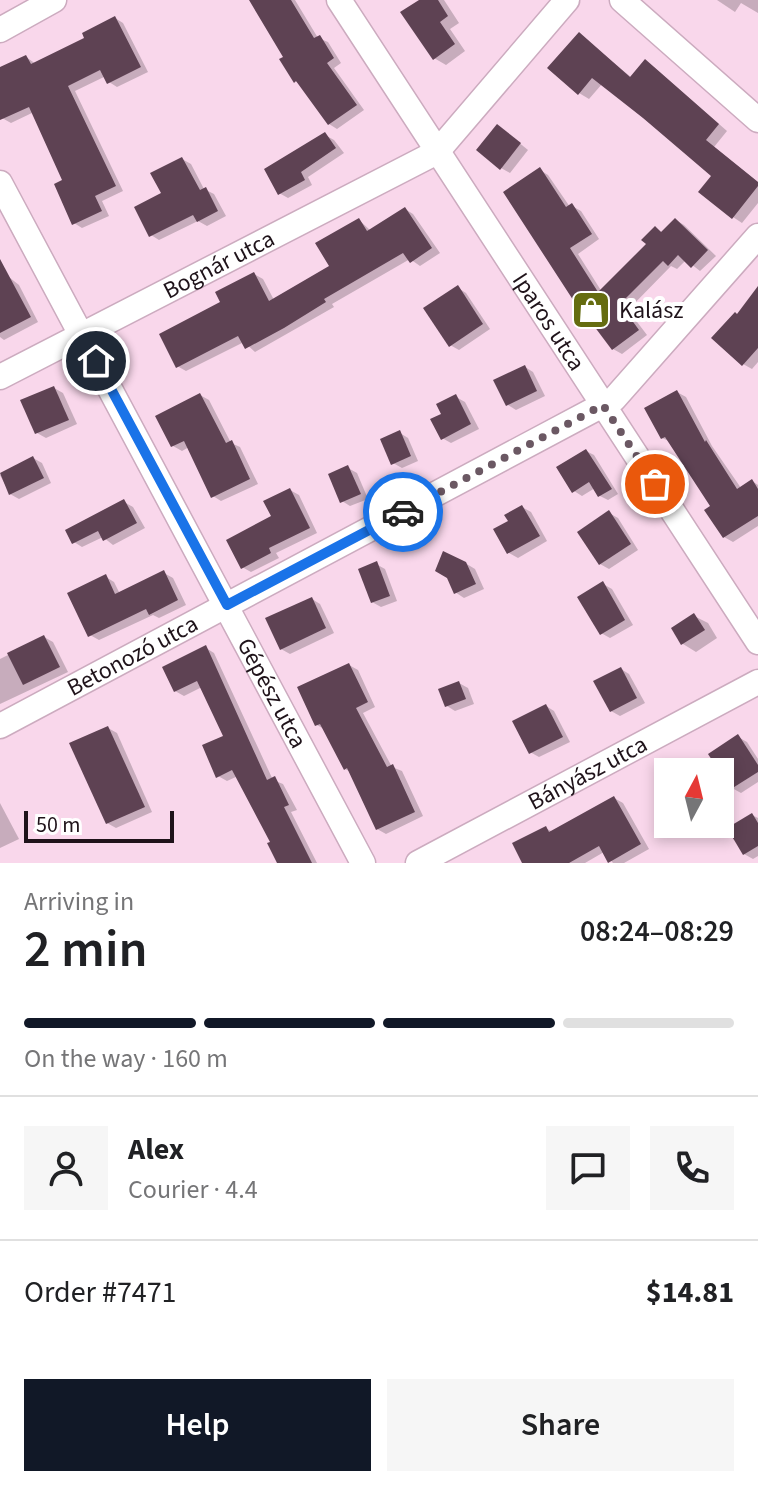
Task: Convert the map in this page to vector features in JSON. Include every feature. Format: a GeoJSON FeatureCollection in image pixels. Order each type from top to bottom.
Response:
{"type":"FeatureCollection","features":[{"type":"Feature","properties":{"kind":"street"},"geometry":{"type":"LineString","coordinates":[[0,30],[54,0]]}},
{"type":"Feature","properties":{"kind":"street","name":"Iparos utca"},"geometry":{"type":"LineString","coordinates":[[339,0],[758,642]]}},
{"type":"Feature","properties":{"kind":"street"},"geometry":{"type":"LineString","coordinates":[[437,152],[567,0]]}},
{"type":"Feature","properties":{"kind":"street"},"geometry":{"type":"LineString","coordinates":[[622,0],[758,120]]}},
{"type":"Feature","properties":{"kind":"street","name":"Bognár utca"},"geometry":{"type":"LineString","coordinates":[[0,377],[437,152]]}},
{"type":"Feature","properties":{"kind":"street","name":"Gépész utca"},"geometry":{"type":"LineString","coordinates":[[0,183],[363,863]]}},
{"type":"Feature","properties":{"kind":"street","name":"Betonozó utca"},"geometry":{"type":"LineString","coordinates":[[0,726],[603,405],[622,392],[758,236]]}},
{"type":"Feature","properties":{"kind":"street","name":"Bányász utca"},"geometry":{"type":"LineString","coordinates":[[418,863],[758,682]]}},
{"type":"Feature","properties":{"kind":"building"},"geometry":{"type":"Polygon","coordinates":[[[249,0],[291,0],[314,38],[320,35],[334,58],[327,63],[357,105],[328,125],[296,81],[294,83],[279,59],[283,57],[249,0]]]}},
{"type":"Feature","properties":{"kind":"building"},"geometry":{"type":"Polygon","coordinates":[[[419,0],[438,0],[448,16],[440,22],[455,44],[433,60],[400,12],[419,0]]]}},
{"type":"Feature","properties":{"kind":"building"},"geometry":{"type":"Polygon","coordinates":[[[115,16],[141,67],[107,84],[100,70],[68,86],[116,186],[95,196],[102,211],[72,225],[54,184],[62,180],[29,107],[0,120],[0,67],[26,55],[31,64],[84,38],[82,33],[115,16]]]}},
{"type":"Feature","properties":{"kind":"building"},"geometry":{"type":"Polygon","coordinates":[[[579,32],[630,77],[645,59],[719,124],[706,140],[758,182],[732,219],[698,192],[711,176],[643,118],[592,78],[578,95],[547,68],[579,32]]]}},
{"type":"Feature","properties":{"kind":"building"},"geometry":{"type":"Polygon","coordinates":[[[497,124],[521,143],[500,170],[476,150],[497,124]]]}},
{"type":"Feature","properties":{"kind":"building"},"geometry":{"type":"Polygon","coordinates":[[[325,132],[336,148],[301,172],[305,180],[278,195],[264,169],[325,132]]]}},
{"type":"Feature","properties":{"kind":"building"},"geometry":{"type":"Polygon","coordinates":[[[182,157],[200,190],[206,187],[218,211],[197,222],[193,215],[149,237],[134,207],[161,193],[150,173],[182,157]]]}},
{"type":"Feature","properties":{"kind":"building"},"geometry":{"type":"Polygon","coordinates":[[[540,167],[566,207],[572,203],[592,234],[570,248],[598,292],[646,244],[641,240],[655,226],[661,232],[675,218],[708,250],[691,268],[678,255],[668,266],[663,261],[620,304],[639,330],[612,350],[591,322],[588,323],[503,192],[540,167]]]}},
{"type":"Feature","properties":{"kind":"building"},"geometry":{"type":"Polygon","coordinates":[[[405,207],[432,248],[410,263],[403,253],[245,349],[238,336],[176,368],[159,334],[220,302],[215,292],[254,272],[269,301],[329,266],[315,243],[359,218],[367,231],[405,207]]]}},
{"type":"Feature","properties":{"kind":"building"},"geometry":{"type":"Polygon","coordinates":[[[0,259],[31,317],[0,333],[0,259]]]}},
{"type":"Feature","properties":{"kind":"building"},"geometry":{"type":"Polygon","coordinates":[[[458,285],[483,324],[449,347],[423,308],[458,285]]]}},
{"type":"Feature","properties":{"kind":"building"},"geometry":{"type":"Polygon","coordinates":[[[758,286],[758,348],[742,366],[711,338],[735,312],[737,314],[758,286]]]}},
{"type":"Feature","properties":{"kind":"building"},"geometry":{"type":"Polygon","coordinates":[[[525,365],[537,391],[506,406],[493,380],[525,365]]]}},
{"type":"Feature","properties":{"kind":"building"},"geometry":{"type":"Polygon","coordinates":[[[54,386],[69,420],[35,434],[20,400],[54,386]]]}},
{"type":"Feature","properties":{"kind":"building"},"geometry":{"type":"Polygon","coordinates":[[[677,390],[705,442],[737,489],[752,479],[758,489],[758,516],[723,538],[704,510],[710,506],[665,437],[661,439],[644,408],[677,390]]]}},
{"type":"Feature","properties":{"kind":"building"},"geometry":{"type":"Polygon","coordinates":[[[200,393],[226,443],[232,440],[250,479],[211,498],[184,441],[171,447],[155,416],[200,393]]]}},
{"type":"Feature","properties":{"kind":"building"},"geometry":{"type":"Polygon","coordinates":[[[456,394],[471,424],[441,440],[430,419],[441,414],[436,404],[456,394]]]}},
{"type":"Feature","properties":{"kind":"building"},"geometry":{"type":"Polygon","coordinates":[[[400,430],[411,456],[391,465],[380,439],[400,430]]]}},
{"type":"Feature","properties":{"kind":"building"},"geometry":{"type":"Polygon","coordinates":[[[586,449],[612,489],[598,497],[589,482],[572,493],[556,467],[586,449]]]}},
{"type":"Feature","properties":{"kind":"building"},"geometry":{"type":"Polygon","coordinates":[[[33,456],[44,478],[9,495],[0,473],[33,456]]]}},
{"type":"Feature","properties":{"kind":"building"},"geometry":{"type":"Polygon","coordinates":[[[348,465],[361,494],[340,503],[328,474],[348,465]]]}},
{"type":"Feature","properties":{"kind":"building"},"geometry":{"type":"Polygon","coordinates":[[[290,488],[310,528],[269,548],[271,553],[241,569],[226,540],[271,516],[263,501],[290,488]]]}},
{"type":"Feature","properties":{"kind":"building"},"geometry":{"type":"Polygon","coordinates":[[[124,499],[137,523],[103,541],[98,531],[72,544],[65,530],[124,499]]]}},
{"type":"Feature","properties":{"kind":"building"},"geometry":{"type":"Polygon","coordinates":[[[522,505],[540,536],[507,554],[493,529],[508,521],[504,515],[522,505]]]}},
{"type":"Feature","properties":{"kind":"building"},"geometry":{"type":"Polygon","coordinates":[[[609,510],[631,544],[599,565],[577,532],[609,510]]]}},
{"type":"Feature","properties":{"kind":"building"},"geometry":{"type":"Polygon","coordinates":[[[443,551],[466,562],[476,584],[454,594],[447,578],[435,571],[443,551]]]}},
{"type":"Feature","properties":{"kind":"building"},"geometry":{"type":"Polygon","coordinates":[[[377,561],[390,596],[371,603],[358,569],[377,561]]]}},
{"type":"Feature","properties":{"kind":"building"},"geometry":{"type":"Polygon","coordinates":[[[164,570],[178,600],[149,615],[146,609],[88,637],[67,593],[106,574],[115,594],[164,570]]]}},
{"type":"Feature","properties":{"kind":"building"},"geometry":{"type":"Polygon","coordinates":[[[603,581],[625,620],[600,635],[577,597],[603,581]]]}},
{"type":"Feature","properties":{"kind":"building"},"geometry":{"type":"Polygon","coordinates":[[[312,597],[326,628],[280,650],[265,618],[312,597]]]}},
{"type":"Feature","properties":{"kind":"building"},"geometry":{"type":"Polygon","coordinates":[[[694,613],[705,630],[681,645],[671,628],[694,613]]]}},
{"type":"Feature","properties":{"kind":"building"},"geometry":{"type":"Polygon","coordinates":[[[44,635],[60,667],[23,685],[7,653],[44,635]]]}},
{"type":"Feature","properties":{"kind":"building"},"geometry":{"type":"Polygon","coordinates":[[[206,645],[267,780],[275,776],[289,805],[284,807],[312,863],[277,863],[267,843],[270,842],[232,770],[216,778],[202,745],[223,736],[197,681],[174,692],[162,667],[206,645]]]}},
{"type":"Feature","properties":{"kind":"building"},"geometry":{"type":"Polygon","coordinates":[[[349,663],[368,702],[356,708],[387,767],[393,764],[415,812],[376,830],[347,768],[344,770],[320,724],[315,726],[297,687],[349,663]]]}},
{"type":"Feature","properties":{"kind":"building"},"geometry":{"type":"Polygon","coordinates":[[[621,667],[637,698],[610,712],[593,681],[621,667]]]}},
{"type":"Feature","properties":{"kind":"building"},"geometry":{"type":"Polygon","coordinates":[[[459,681],[466,699],[445,707],[438,689],[459,681]]]}},
{"type":"Feature","properties":{"kind":"building"},"geometry":{"type":"Polygon","coordinates":[[[546,704],[563,737],[529,754],[512,721],[546,704]]]}},
{"type":"Feature","properties":{"kind":"building"},"geometry":{"type":"Polygon","coordinates":[[[108,726],[145,807],[106,824],[69,743],[108,726]]]}},
{"type":"Feature","properties":{"kind":"building"},"geometry":{"type":"Polygon","coordinates":[[[738,734],[758,765],[758,772],[734,787],[734,758],[711,758],[708,754],[738,734]]]}},
{"type":"Feature","properties":{"kind":"building"},"geometry":{"type":"Polygon","coordinates":[[[614,796],[641,844],[608,863],[599,846],[569,863],[522,863],[512,843],[546,826],[549,832],[614,796]]]}},
{"type":"Feature","properties":{"kind":"building"},"geometry":{"type":"Polygon","coordinates":[[[752,813],[758,823],[758,846],[743,855],[733,838],[734,824],[752,813]]]}},
{"type":"Feature","properties":{"kind":"way so far"},"geometry":{"type":"LineString","coordinates":[[403,512],[603,405],[655,484]]}},
{"type":"Feature","properties":{"kind":"place","name":"Kalász"},"geometry":{"type":"Point","coordinates":[591,310]}},
{"type":"Feature","properties":{"kind":"route"},"geometry":{"type":"LineString","coordinates":[[96,361],[227,605],[403,512]]}}]}
